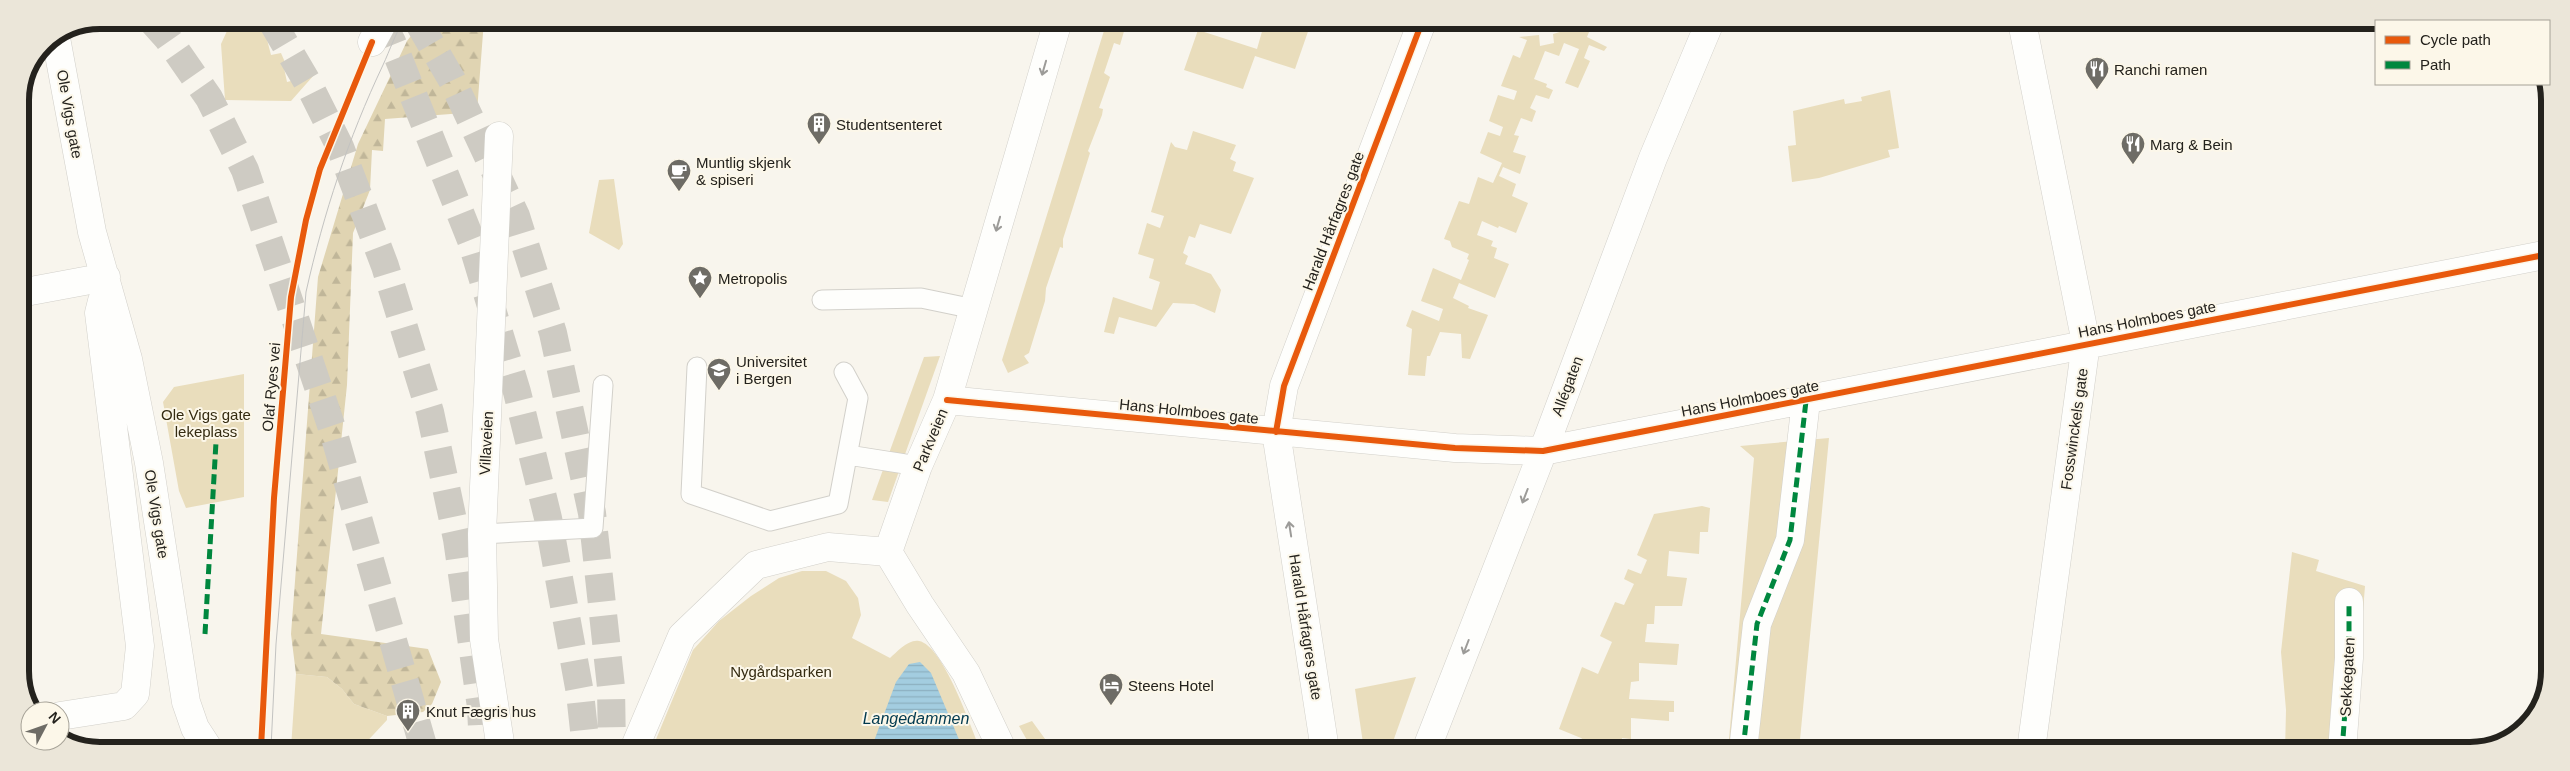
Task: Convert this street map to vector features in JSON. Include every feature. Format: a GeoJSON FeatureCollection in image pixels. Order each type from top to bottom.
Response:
{"type":"FeatureCollection","features":[{"type":"Feature","properties":{"kind":"street","name":"Parkveien"},"geometry":{"type":"LineString","coordinates":[[888,552],[918,466],[947,400],[1056,29]]}},
{"type":"Feature","properties":{"kind":"street","name":"Harald Hårfagres gate"},"geometry":{"type":"LineString","coordinates":[[1324,742],[1276,432],[1284,386],[1419,29]]}},
{"type":"Feature","properties":{"kind":"street","name":"Allégaten"},"geometry":{"type":"LineString","coordinates":[[1429,742],[1543,450],[1653,158],[1707,29]]}},
{"type":"Feature","properties":{"kind":"street","name":"Fosswinckels gate"},"geometry":{"type":"LineString","coordinates":[[2023,29],[2086,343],[2032,742]]}},
{"type":"Feature","properties":{"kind":"street","name":"Ole Vigs gate"},"geometry":{"type":"LineString","coordinates":[[57,44],[92,232],[128,359],[149,463],[186,702],[195,728],[204,742]]}},
{"type":"Feature","properties":{"kind":"street","name":"Villaveien"},"geometry":{"type":"LineString","coordinates":[[499,136],[482,534],[484,639],[500,742]]}},
{"type":"Feature","properties":{"kind":"street","name":"Hans Holmboes gate"},"geometry":{"type":"LineString","coordinates":[[947,400],[1455,448],[1543,450],[1806,401],[2086,343],[2541,256]]}},
{"type":"Feature","properties":{"kind":"street","name":"Ole Vigs gate"},"geometry":{"type":"LineString","coordinates":[[70,714],[124,706],[135,694],[140,646],[100,312],[106,277]]}},
{"type":"Feature","properties":{"kind":"street"},"geometry":{"type":"LineString","coordinates":[[29,290],[106,277]]}},
{"type":"Feature","properties":{"kind":"street"},"geometry":{"type":"LineString","coordinates":[[1744,742],[1757,624],[1790,540],[1806,401]]}},
{"type":"Feature","properties":{"kind":"street"},"geometry":{"type":"LineString","coordinates":[[637,742],[682,636],[756,565],[828,548],[888,552],[920,605],[966,673],[999,742]]}},
{"type":"Feature","properties":{"kind":"street","name":"Sekkegaten"},"geometry":{"type":"LineString","coordinates":[[2343,742],[2349,658],[2349,602]]}},
{"type":"Feature","properties":{"kind":"lane"},"geometry":{"type":"LineString","coordinates":[[822,300],[921,298],[974,308]]}},
{"type":"Feature","properties":{"kind":"lane"},"geometry":{"type":"LineString","coordinates":[[697,367],[691,494],[770,521],[838,504],[858,398],[844,372]]}},
{"type":"Feature","properties":{"kind":"lane"},"geometry":{"type":"LineString","coordinates":[[482,534],[593,528],[603,385]]}},
{"type":"Feature","properties":{"kind":"lane"},"geometry":{"type":"LineString","coordinates":[[848,455],[918,466]]}},
{"type":"Feature","properties":{"kind":"green space"},"geometry":{"type":"Polygon","coordinates":[[[228,29],[264,29],[271,55],[281,53],[287,67],[284,68],[287,82],[314,75],[291,101],[225,100],[221,44],[228,29]]]}},
{"type":"Feature","properties":{"kind":"green space"},"geometry":{"type":"Polygon","coordinates":[[[416,29],[483,29],[477,112],[385,119],[383,151],[372,150],[370,190],[353,233],[347,385],[321,634],[428,649],[441,682],[432,704],[423,712],[387,716],[354,704],[342,689],[327,677],[296,674],[291,634],[318,277],[358,144],[407,41],[416,29]]]}},
{"type":"Feature","properties":{"kind":"green space"},"geometry":{"type":"Polygon","coordinates":[[[1105,29],[1125,29],[1120,45],[1114,43],[1104,73],[1110,77],[1099,108],[1103,109],[1102,115],[1088,151],[1090,153],[1063,239],[1063,248],[1060,247],[1046,288],[1045,301],[1029,353],[1024,356],[1029,363],[1008,373],[1002,360],[1105,29]]]}},
{"type":"Feature","properties":{"kind":"green space"},"geometry":{"type":"Polygon","coordinates":[[[1263,29],[1309,29],[1295,69],[1255,56],[1243,89],[1184,70],[1198,30],[1257,49],[1263,29]]]}},
{"type":"Feature","properties":{"kind":"green space"},"geometry":{"type":"Polygon","coordinates":[[[1563,29],[1590,29],[1587,37],[1607,47],[1604,51],[1589,45],[1584,58],[1590,61],[1578,88],[1565,83],[1579,49],[1564,43],[1559,56],[1545,51],[1534,79],[1547,84],[1546,87],[1553,90],[1549,99],[1536,95],[1530,108],[1536,111],[1532,122],[1521,118],[1514,135],[1519,136],[1513,152],[1526,156],[1520,174],[1503,167],[1499,176],[1516,184],[1512,196],[1528,203],[1516,233],[1482,221],[1477,235],[1493,241],[1491,246],[1497,248],[1494,258],[1509,264],[1495,298],[1459,283],[1453,298],[1469,306],[1468,308],[1488,315],[1470,359],[1462,358],[1461,334],[1440,332],[1430,356],[1427,356],[1425,376],[1408,375],[1412,329],[1406,326],[1412,310],[1439,321],[1443,309],[1421,301],[1433,268],[1461,280],[1469,260],[1467,259],[1469,254],[1452,247],[1450,241],[1444,239],[1459,201],[1469,204],[1478,177],[1493,183],[1502,163],[1480,153],[1488,132],[1500,136],[1503,127],[1489,121],[1498,95],[1514,100],[1517,91],[1501,86],[1513,55],[1520,58],[1527,40],[1519,37],[1539,35],[1540,46],[1554,43],[1553,34],[1563,31],[1563,29]]]}},
{"type":"Feature","properties":{"kind":"green space"},"geometry":{"type":"Polygon","coordinates":[[[1890,90],[1899,148],[1888,150],[1890,157],[1819,178],[1792,182],[1788,146],[1796,145],[1793,111],[1844,99],[1845,104],[1862,101],[1861,97],[1890,90]]]}},
{"type":"Feature","properties":{"kind":"green space"},"geometry":{"type":"Polygon","coordinates":[[[1193,131],[1236,145],[1230,159],[1236,162],[1233,171],[1254,178],[1231,234],[1200,224],[1195,238],[1189,236],[1183,253],[1188,256],[1185,264],[1211,274],[1221,290],[1215,313],[1194,304],[1173,303],[1156,327],[1119,317],[1114,334],[1104,332],[1113,297],[1152,310],[1160,282],[1149,278],[1154,259],[1138,254],[1147,223],[1160,228],[1164,216],[1151,212],[1171,142],[1175,147],[1187,150],[1193,131]]]}},
{"type":"Feature","properties":{"kind":"green space"},"geometry":{"type":"Polygon","coordinates":[[[614,179],[623,244],[619,250],[589,233],[599,180],[614,179]]]}},
{"type":"Feature","properties":{"kind":"green space"},"geometry":{"type":"Polygon","coordinates":[[[940,356],[888,502],[872,500],[924,357],[940,356]]]}},
{"type":"Feature","properties":{"kind":"green space","name":"Ole Vigs gate lekeplass"},"geometry":{"type":"Polygon","coordinates":[[[244,374],[244,497],[186,508],[179,491],[163,402],[174,387],[244,374]]]}},
{"type":"Feature","properties":{"kind":"green space"},"geometry":{"type":"Polygon","coordinates":[[[1829,438],[1800,742],[1729,742],[1754,458],[1740,446],[1829,438]]]}},
{"type":"Feature","properties":{"kind":"green space"},"geometry":{"type":"Polygon","coordinates":[[[1702,506],[1710,508],[1708,532],[1700,532],[1699,554],[1669,551],[1667,576],[1687,578],[1682,606],[1655,606],[1654,624],[1647,624],[1645,642],[1679,644],[1677,665],[1639,663],[1639,681],[1631,682],[1629,699],[1674,701],[1674,712],[1669,712],[1669,721],[1631,718],[1631,739],[1622,738],[1621,742],[1586,742],[1559,729],[1582,667],[1598,674],[1612,642],[1600,636],[1615,602],[1624,605],[1634,584],[1624,579],[1628,569],[1641,574],[1647,560],[1637,555],[1654,514],[1702,506]]]}},
{"type":"Feature","properties":{"kind":"green space"},"geometry":{"type":"Polygon","coordinates":[[[2292,552],[2319,560],[2316,571],[2365,586],[2353,742],[2285,742],[2286,710],[2281,652],[2292,552]]]}},
{"type":"Feature","properties":{"kind":"green space","name":"Nygårdsparken"},"geometry":{"type":"Polygon","coordinates":[[[802,571],[826,571],[846,581],[858,598],[861,615],[852,638],[890,658],[903,646],[911,642],[919,641],[928,646],[937,656],[955,688],[977,742],[655,742],[693,650],[719,621],[751,596],[779,578],[802,571]]]}},
{"type":"Feature","properties":{"kind":"green space"},"geometry":{"type":"Polygon","coordinates":[[[296,674],[327,677],[342,689],[354,704],[387,716],[387,720],[367,742],[291,742],[296,674]]]}},
{"type":"Feature","properties":{"kind":"green space"},"geometry":{"type":"Polygon","coordinates":[[[1416,677],[1393,742],[1363,742],[1355,689],[1416,677]]]}},
{"type":"Feature","properties":{"kind":"green space"},"geometry":{"type":"Polygon","coordinates":[[[1032,721],[1047,742],[1028,742],[1019,726],[1032,721]]]}},
{"type":"Feature","properties":{"kind":"water","name":"Langedammen"},"geometry":{"type":"Polygon","coordinates":[[[920,662],[931,673],[960,742],[874,742],[896,682],[909,664],[920,662]]]}},
{"type":"Feature","properties":{"kind":"tunnel"},"geometry":{"type":"LineString","coordinates":[[159,29],[209,98],[245,170],[334,434],[422,742]]}},
{"type":"Feature","properties":{"kind":"tunnel"},"geometry":{"type":"LineString","coordinates":[[276,29],[309,85],[340,147],[385,266],[430,412],[457,539],[481,707],[483,742]]}},
{"type":"Feature","properties":{"kind":"tunnel"},"geometry":{"type":"LineString","coordinates":[[385,29],[392,42],[471,240],[517,392],[548,518],[580,693],[585,742]]}},
{"type":"Feature","properties":{"kind":"tunnel"},"geometry":{"type":"LineString","coordinates":[[422,29],[452,80],[516,216],[553,333],[592,513],[611,687],[612,742]]}},
{"type":"Feature","properties":{"kind":"tram line"},"geometry":{"type":"LineString","coordinates":[[271,742],[276,644],[306,292],[338,176],[370,93],[399,29]]}},
{"type":"Feature","properties":{"kind":"marked path"},"geometry":{"type":"LineString","coordinates":[[1744,742],[1757,624],[1790,540],[1806,401]]}},
{"type":"Feature","properties":{"kind":"marked path"},"geometry":{"type":"LineString","coordinates":[[205,634],[216,442]]}},
{"type":"Feature","properties":{"kind":"marked path"},"geometry":{"type":"LineString","coordinates":[[2343,742],[2349,658],[2349,602]]}},
{"type":"Feature","properties":{"kind":"cycle path"},"geometry":{"type":"LineString","coordinates":[[1276,432],[1284,386],[1419,29]]}},
{"type":"Feature","properties":{"kind":"cycle path","name":"Olaf Ryes vei"},"geometry":{"type":"LineString","coordinates":[[261,742],[274,498],[291,297],[306,220],[320,169],[372,42]]}},
{"type":"Feature","properties":{"kind":"cycle path"},"geometry":{"type":"LineString","coordinates":[[947,400],[1455,448],[1543,451],[2541,256]]}},
{"type":"Feature","properties":{"kind":"place","name":"Ranchi ramen"},"geometry":{"type":"Point","coordinates":[2097,90]}},
{"type":"Feature","properties":{"kind":"place","name":"Studentsenteret"},"geometry":{"type":"Point","coordinates":[819,145]}},
{"type":"Feature","properties":{"kind":"place","name":"Marg & Bein"},"geometry":{"type":"Point","coordinates":[2133,165]}},
{"type":"Feature","properties":{"kind":"place","name":"Muntlig skjenk & spiseri"},"geometry":{"type":"Point","coordinates":[679,192]}},
{"type":"Feature","properties":{"kind":"place","name":"Metropolis"},"geometry":{"type":"Point","coordinates":[700,299]}},
{"type":"Feature","properties":{"kind":"place","name":"Universitet i Bergen"},"geometry":{"type":"Point","coordinates":[719,391]}},
{"type":"Feature","properties":{"kind":"place","name":"Steens Hotel"},"geometry":{"type":"Point","coordinates":[1111,706]}},
{"type":"Feature","properties":{"kind":"place","name":"Knut Fægris hus"},"geometry":{"type":"Point","coordinates":[408,732]}}]}
